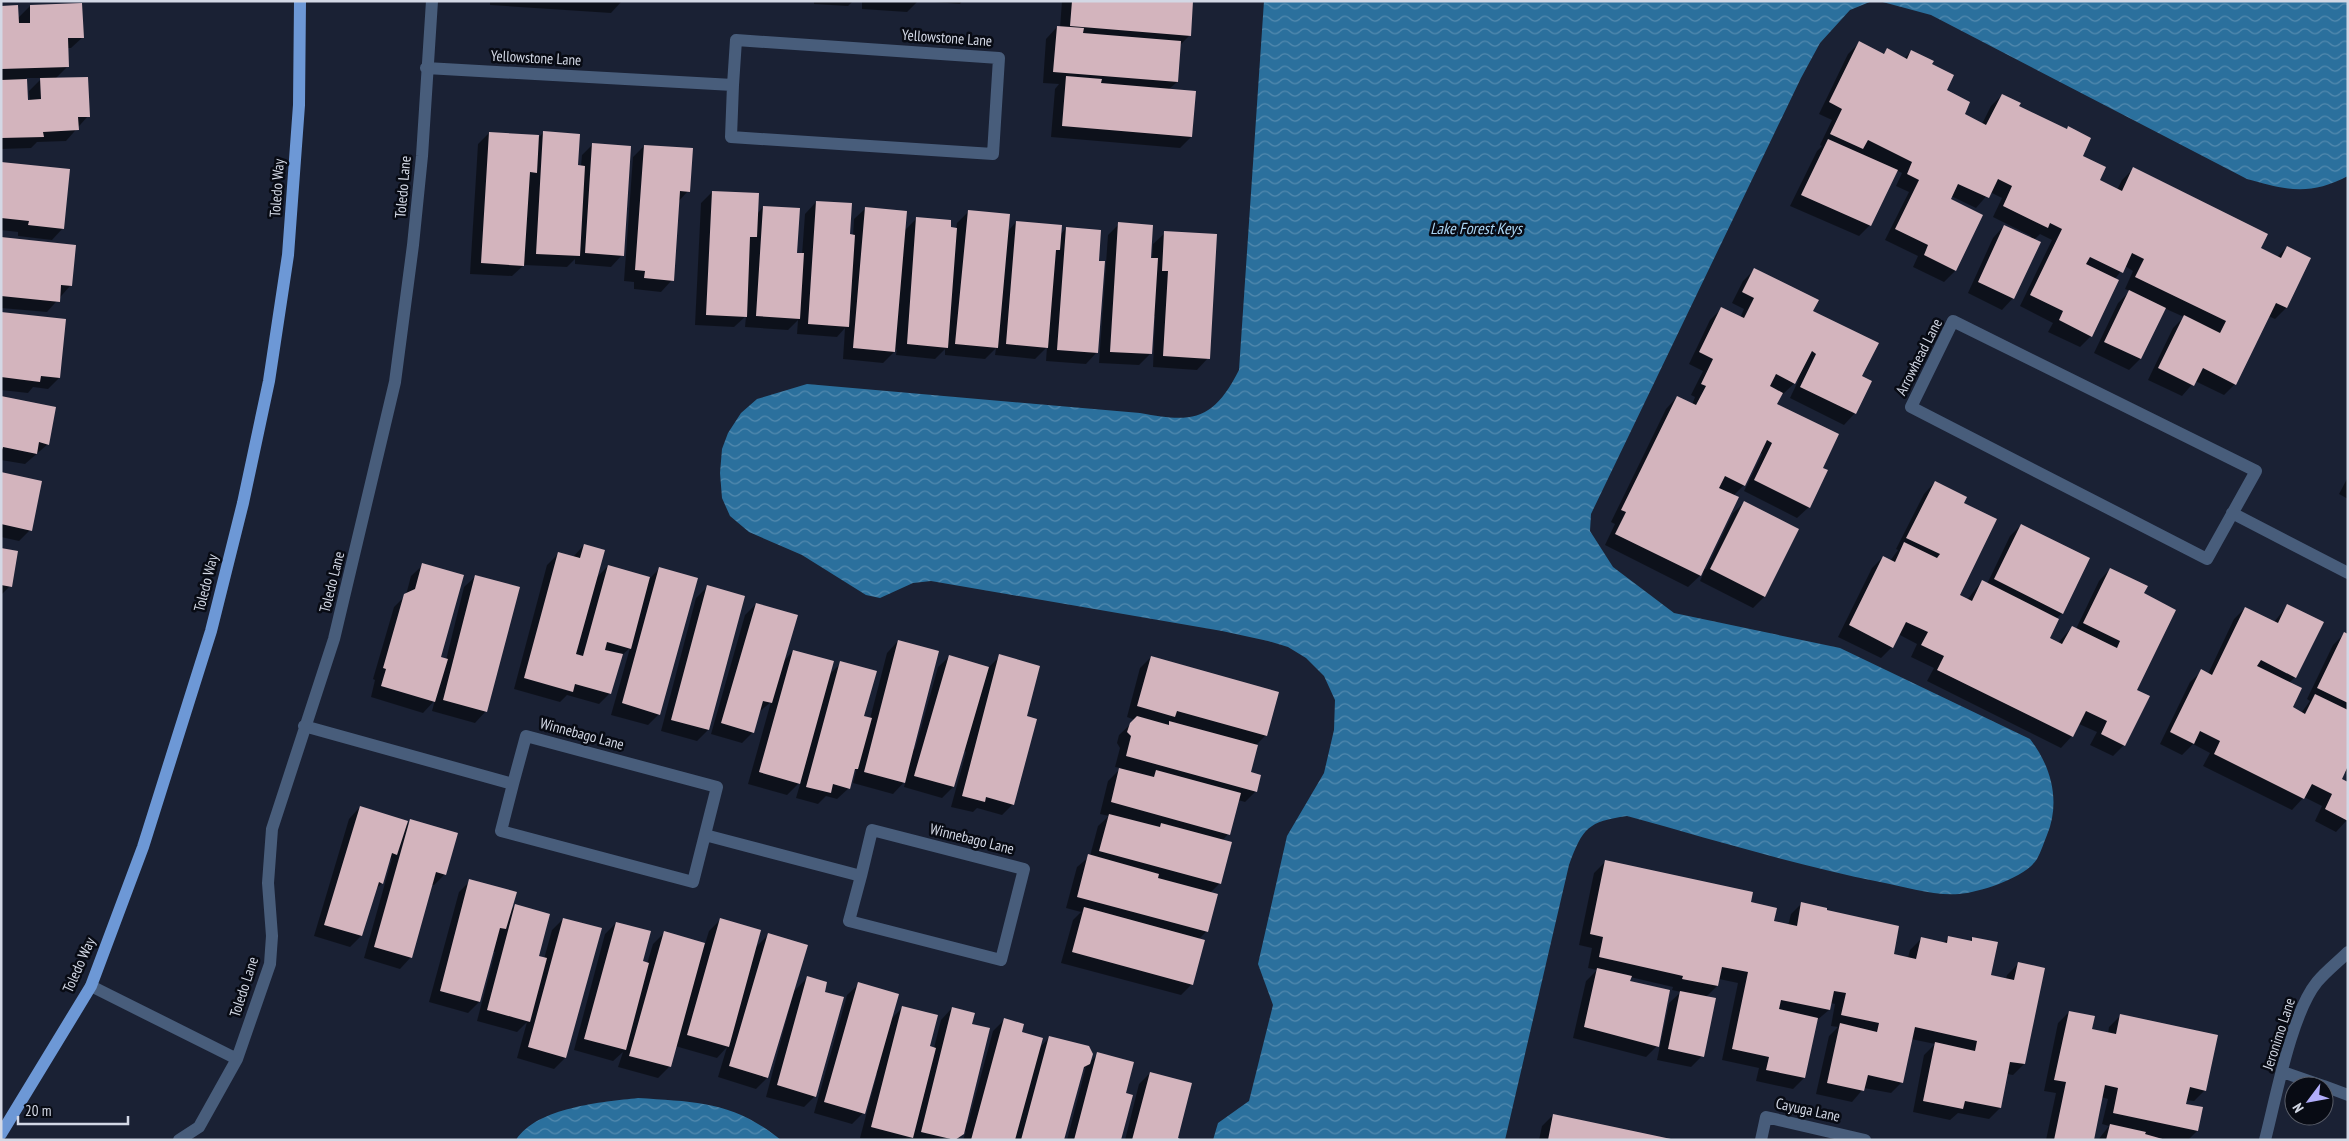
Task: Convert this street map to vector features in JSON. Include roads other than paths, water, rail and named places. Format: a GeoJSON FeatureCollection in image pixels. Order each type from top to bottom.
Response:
{"type":"FeatureCollection","features":[{"type":"Feature","properties":{"kind":"main road","name":"Toledo Way"},"geometry":{"type":"LineString","coordinates":[[1,1134],[91,986],[143,847],[211,631],[243,503],[269,381],[288,255],[299,105],[300,1]]}},
{"type":"Feature","properties":{"kind":"street","name":"Toledo Lane"},"geometry":{"type":"LineString","coordinates":[[179,1140],[199,1127],[237,1059],[270,964],[272,936],[268,883],[272,829],[304,726],[334,639],[395,382],[414,245],[432,1]]}},
{"type":"Feature","properties":{"kind":"street","name":"Yellowstone Lane"},"geometry":{"type":"LineString","coordinates":[[736,40],[999,58],[994,154],[730,137],[733,85],[736,40]]}},
{"type":"Feature","properties":{"kind":"street","name":"Yellowstone Lane"},"geometry":{"type":"LineString","coordinates":[[426,68],[733,85]]}},
{"type":"Feature","properties":{"kind":"street","name":"Arrowhead Lane"},"geometry":{"type":"LineString","coordinates":[[1953,321],[2256,471],[2232,513],[2206,559],[1911,407],[1953,321]]}},
{"type":"Feature","properties":{"kind":"street"},"geometry":{"type":"LineString","coordinates":[[2232,513],[2348,573]]}},
{"type":"Feature","properties":{"kind":"street"},"geometry":{"type":"LineString","coordinates":[[304,726],[513,784]]}},
{"type":"Feature","properties":{"kind":"street","name":"Winnebago Lane"},"geometry":{"type":"LineString","coordinates":[[526,736],[718,787],[693,882],[501,831],[513,784],[526,736]]}},
{"type":"Feature","properties":{"kind":"street","name":"Winnebago Lane"},"geometry":{"type":"LineString","coordinates":[[872,830],[1024,869],[1001,960],[849,921],[861,876],[872,830]]}},
{"type":"Feature","properties":{"kind":"street"},"geometry":{"type":"LineString","coordinates":[[705,835],[861,876]]}},
{"type":"Feature","properties":{"kind":"street","name":"Jeronimo Lane"},"geometry":{"type":"LineString","coordinates":[[2265,1140],[2283,1072],[2306,1001],[2317,982],[2348,952]]}},
{"type":"Feature","properties":{"kind":"street"},"geometry":{"type":"LineString","coordinates":[[91,986],[237,1059]]}},
{"type":"Feature","properties":{"kind":"street"},"geometry":{"type":"LineString","coordinates":[[2283,1072],[2294,1076]]}},
{"type":"Feature","properties":{"kind":"street"},"geometry":{"type":"LineString","coordinates":[[2334,1090],[2348,1095]]}},
{"type":"Feature","properties":{"kind":"street","name":"Cayuga Lane"},"geometry":{"type":"LineString","coordinates":[[1761,1140],[1766,1117],[1865,1140]]}},
{"type":"Feature","properties":{"kind":"water","name":"Lake Forest Keys"},"geometry":{"type":"Polygon","coordinates":[[[1264,1],[1872,1],[1850,10],[1820,43],[1801,78],[1591,514],[1590,531],[1613,567],[1674,613],[1840,648],[2030,739],[2043,761],[2052,784],[2053,809],[2051,822],[2037,859],[2031,866],[2013,878],[1990,887],[1959,894],[1909,889],[1816,868],[1627,816],[1595,824],[1583,834],[1569,865],[1505,1140],[1213,1140],[1218,1123],[1249,1101],[1273,1005],[1258,964],[1287,836],[1324,773],[1334,730],[1335,700],[1324,676],[1306,658],[1288,647],[1222,631],[931,581],[913,583],[880,598],[866,595],[802,555],[749,532],[730,516],[722,498],[720,473],[722,449],[728,433],[741,413],[757,399],[807,384],[1140,413],[1174,418],[1200,414],[1210,409],[1220,400],[1239,370],[1264,1]]]}},
{"type":"Feature","properties":{"kind":"water"},"geometry":{"type":"Polygon","coordinates":[[[1879,1],[2348,1],[2348,176],[2310,189],[2286,188],[2247,179],[1931,15],[1879,1]]]}},
{"type":"Feature","properties":{"kind":"water"},"geometry":{"type":"Polygon","coordinates":[[[638,1098],[713,1106],[747,1118],[781,1140],[516,1140],[526,1129],[539,1120],[555,1113],[590,1104],[638,1098]]]}}]}
